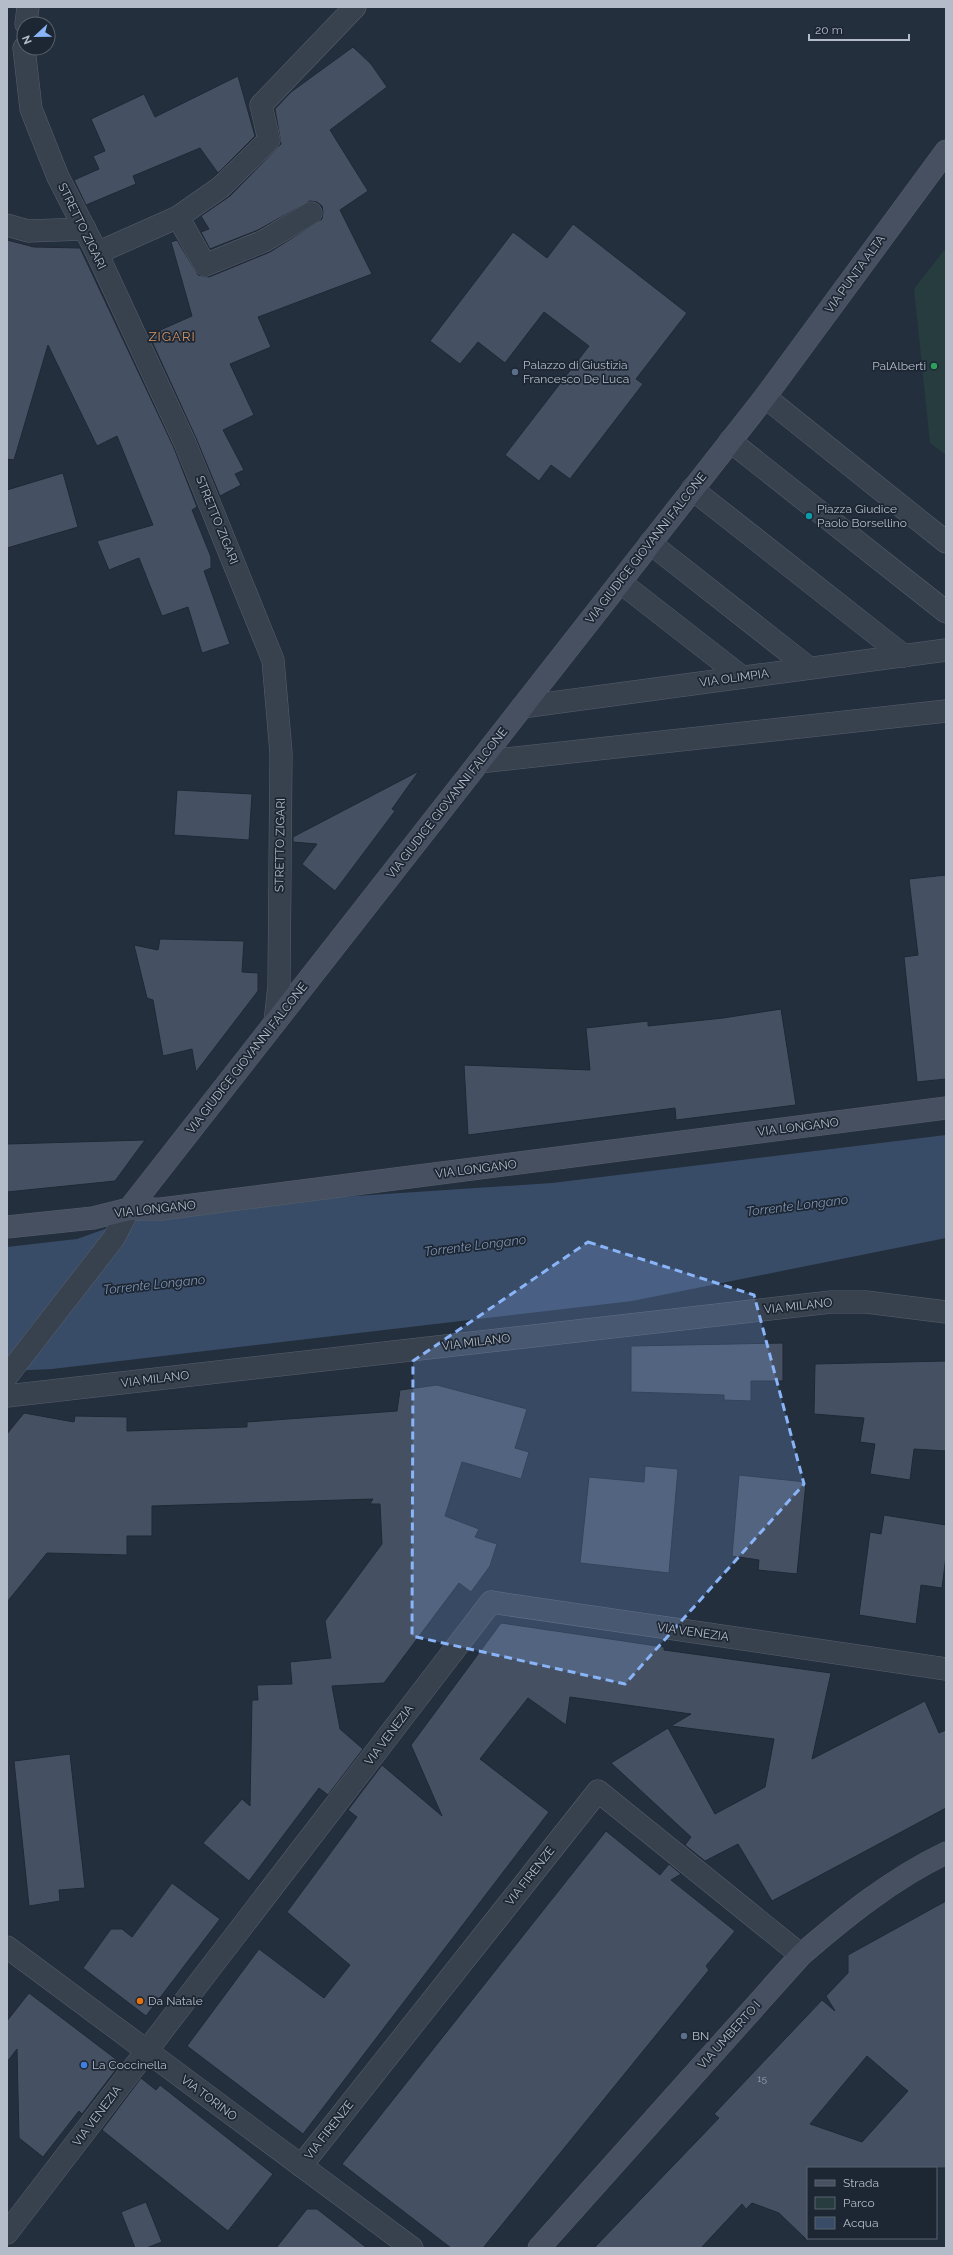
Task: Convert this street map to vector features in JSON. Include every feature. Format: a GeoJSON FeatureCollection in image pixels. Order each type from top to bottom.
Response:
{"type":"FeatureCollection","features":[{"type":"Feature","properties":{"kind":"street"},"geometry":{"type":"LineString","coordinates":[[97,253],[178,216],[221,187],[269,140],[261,106],[356,7]]}},
{"type":"Feature","properties":{"kind":"street","name":"STRETTO ZIGARI"},"geometry":{"type":"LineString","coordinates":[[25,56],[31,109],[58,177],[97,253],[185,443],[273,660],[281,754],[279,986],[275,1022]]}},
{"type":"Feature","properties":{"kind":"street","name":"VIA PUNTA ALTA"},"geometry":{"type":"LineString","coordinates":[[764,398],[946,151]]}},
{"type":"Feature","properties":{"kind":"street"},"geometry":{"type":"LineString","coordinates":[[178,216],[205,265],[264,241],[311,213]]}},
{"type":"Feature","properties":{"kind":"street"},"geometry":{"type":"LineString","coordinates":[[7,225],[28,231],[85,230]]}},
{"type":"Feature","properties":{"kind":"street"},"geometry":{"type":"LineString","coordinates":[[764,398],[946,542]]}},
{"type":"Feature","properties":{"kind":"street","name":"VIA GIUDICE GIOVANNI FALCONE"},"geometry":{"type":"LineString","coordinates":[[129,1209],[764,398]]}},
{"type":"Feature","properties":{"kind":"street"},"geometry":{"type":"LineString","coordinates":[[730,441],[946,612]]}},
{"type":"Feature","properties":{"kind":"street"},"geometry":{"type":"LineString","coordinates":[[692,490],[904,656]]}},
{"type":"Feature","properties":{"kind":"street"},"geometry":{"type":"LineString","coordinates":[[650,543],[809,668]]}},
{"type":"Feature","properties":{"kind":"street"},"geometry":{"type":"LineString","coordinates":[[620,582],[742,677]]}},
{"type":"Feature","properties":{"kind":"street","name":"VIA OLIMPIA"},"geometry":{"type":"LineString","coordinates":[[522,707],[946,650]]}},
{"type":"Feature","properties":{"kind":"street"},"geometry":{"type":"LineString","coordinates":[[479,762],[945,712]]}},
{"type":"Feature","properties":{"kind":"street","name":"VIA LONGANO"},"geometry":{"type":"LineString","coordinates":[[7,1227],[93,1218],[129,1209],[161,1209],[946,1108]]}},
{"type":"Feature","properties":{"kind":"street"},"geometry":{"type":"LineString","coordinates":[[8,1375],[114,1238],[129,1209]]}},
{"type":"Feature","properties":{"kind":"street","name":"VIA MILANO"},"geometry":{"type":"LineString","coordinates":[[7,1396],[831,1302],[866,1302],[946,1312]]}},
{"type":"Feature","properties":{"kind":"street","name":"VIA VENEZIA"},"geometry":{"type":"LineString","coordinates":[[7,2233],[491,1602],[946,1669]]}},
{"type":"Feature","properties":{"kind":"street","name":"VIA FIRENZE"},"geometry":{"type":"LineString","coordinates":[[301,2166],[598,1791],[801,1955]]}},
{"type":"Feature","properties":{"kind":"street","name":"VIA UMBERTO I"},"geometry":{"type":"LineString","coordinates":[[539,2248],[801,1955],[837,1924],[885,1889],[918,1867],[946,1853]]}},
{"type":"Feature","properties":{"kind":"street","name":"VIA TORINO"},"geometry":{"type":"LineString","coordinates":[[7,1947],[412,2248]]}},
{"type":"Feature","properties":{"kind":"highlighted area"},"geometry":{"type":"Polygon","coordinates":[[[588,1242],[754,1295],[804,1484],[625,1684],[412,1636],[413,1361],[588,1242]]]}},
{"type":"Feature","properties":{"kind":"green space","name":"PalAlberti"},"geometry":{"type":"Polygon","coordinates":[[[946,248],[946,455],[930,443],[914,289],[946,248]]]}},
{"type":"Feature","properties":{"kind":"water","name":"Torrente Longano"},"geometry":{"type":"Polygon","coordinates":[[[946,1135],[946,1238],[632,1301],[52,1369],[7,1371],[7,1247],[77,1239],[161,1209],[552,1183],[946,1135]]]}},
{"type":"Feature","properties":{"kind":"building"},"geometry":{"type":"Polygon","coordinates":[[[353,47],[371,64],[387,87],[330,130],[368,191],[340,210],[372,274],[258,317],[271,347],[230,364],[254,415],[223,430],[244,470],[235,474],[241,485],[220,496],[196,438],[149,335],[192,316],[171,242],[177,240],[198,275],[209,277],[270,252],[322,219],[322,206],[317,202],[310,201],[258,230],[210,249],[201,232],[209,229],[201,216],[230,196],[281,144],[275,109],[291,92],[353,47]]]}},
{"type":"Feature","properties":{"kind":"building"},"geometry":{"type":"Polygon","coordinates":[[[238,76],[255,136],[218,173],[200,148],[133,176],[136,184],[86,205],[74,180],[99,169],[93,156],[105,151],[91,119],[144,94],[155,117],[238,76]]]}},
{"type":"Feature","properties":{"kind":"building"},"geometry":{"type":"Polygon","coordinates":[[[573,224],[687,313],[636,379],[643,384],[570,479],[551,465],[539,481],[505,455],[589,346],[544,312],[505,363],[478,342],[460,364],[430,341],[513,232],[547,258],[573,224]]]}},
{"type":"Feature","properties":{"kind":"building"},"geometry":{"type":"Polygon","coordinates":[[[7,240],[34,247],[80,248],[174,448],[197,507],[192,510],[211,557],[211,568],[204,571],[230,644],[202,653],[188,607],[162,616],[139,558],[109,570],[97,541],[153,525],[117,436],[97,446],[48,345],[14,460],[7,459],[7,240]]]}},
{"type":"Feature","properties":{"kind":"building"},"geometry":{"type":"Polygon","coordinates":[[[63,473],[78,527],[7,548],[7,490],[63,473]]]}},
{"type":"Feature","properties":{"kind":"building"},"geometry":{"type":"Polygon","coordinates":[[[419,771],[392,809],[395,811],[335,891],[302,864],[317,844],[293,842],[293,837],[419,771]]]}},
{"type":"Feature","properties":{"kind":"building"},"geometry":{"type":"Polygon","coordinates":[[[177,790],[252,794],[249,840],[174,835],[177,790]]]}},
{"type":"Feature","properties":{"kind":"building"},"geometry":{"type":"Polygon","coordinates":[[[946,875],[946,1079],[917,1082],[904,957],[918,955],[909,879],[946,875]]]}},
{"type":"Feature","properties":{"kind":"building"},"geometry":{"type":"Polygon","coordinates":[[[160,939],[244,941],[242,972],[258,973],[258,991],[196,1072],[192,1049],[163,1056],[153,1000],[147,998],[134,945],[158,950],[160,939]]]}},
{"type":"Feature","properties":{"kind":"building"},"geometry":{"type":"Polygon","coordinates":[[[781,1009],[796,1105],[676,1120],[675,1108],[468,1135],[464,1065],[590,1070],[586,1028],[648,1021],[648,1026],[723,1018],[781,1009]]]}},
{"type":"Feature","properties":{"kind":"building"},"geometry":{"type":"Polygon","coordinates":[[[145,1140],[115,1181],[7,1192],[7,1144],[145,1140]]]}},
{"type":"Feature","properties":{"kind":"building"},"geometry":{"type":"Polygon","coordinates":[[[783,1343],[783,1381],[751,1381],[751,1401],[724,1400],[724,1395],[631,1392],[631,1346],[783,1343]]]}},
{"type":"Feature","properties":{"kind":"building"},"geometry":{"type":"Polygon","coordinates":[[[946,1361],[946,1451],[914,1449],[910,1480],[870,1474],[875,1444],[860,1442],[864,1418],[814,1414],[815,1364],[946,1361]]]}},
{"type":"Feature","properties":{"kind":"building"},"geometry":{"type":"Polygon","coordinates":[[[437,1385],[527,1409],[515,1448],[529,1452],[521,1479],[462,1462],[445,1516],[479,1529],[475,1537],[497,1544],[490,1566],[471,1592],[459,1583],[384,1683],[332,1686],[340,1729],[363,1749],[328,1795],[319,1788],[249,1881],[203,1843],[242,1799],[250,1806],[252,1700],[258,1700],[257,1685],[292,1684],[290,1662],[331,1658],[325,1621],[382,1544],[380,1504],[370,1504],[373,1499],[152,1506],[152,1536],[127,1536],[127,1555],[47,1553],[7,1602],[7,1434],[24,1413],[74,1422],[75,1416],[127,1417],[127,1431],[247,1427],[247,1422],[397,1411],[400,1390],[437,1385]]]}},
{"type":"Feature","properties":{"kind":"building"},"geometry":{"type":"Polygon","coordinates":[[[645,1466],[678,1469],[669,1573],[580,1563],[589,1477],[644,1482],[645,1466]]]}},
{"type":"Feature","properties":{"kind":"building"},"geometry":{"type":"Polygon","coordinates":[[[739,1475],[806,1482],[797,1574],[758,1570],[759,1560],[732,1556],[739,1475]]]}},
{"type":"Feature","properties":{"kind":"building"},"geometry":{"type":"Polygon","coordinates":[[[884,1515],[946,1525],[946,1556],[942,1588],[921,1585],[916,1624],[859,1615],[870,1532],[881,1534],[884,1515]]]}},
{"type":"Feature","properties":{"kind":"building"},"geometry":{"type":"Polygon","coordinates":[[[501,1623],[664,1647],[664,1650],[831,1673],[812,1759],[925,1701],[939,1733],[946,1730],[946,1808],[772,1901],[738,1844],[705,1861],[685,1845],[691,1837],[611,1763],[668,1728],[715,1814],[765,1787],[774,1739],[671,1726],[691,1714],[570,1697],[566,1725],[528,1698],[480,1759],[549,1812],[303,2134],[187,2046],[259,1949],[324,1998],[350,1965],[287,1912],[357,1817],[348,1810],[382,1765],[442,1816],[411,1745],[501,1623]]]}},
{"type":"Feature","properties":{"kind":"building"},"geometry":{"type":"Polygon","coordinates":[[[70,1754],[85,1888],[59,1890],[60,1901],[29,1906],[14,1761],[70,1754]]]}},
{"type":"Feature","properties":{"kind":"building"},"geometry":{"type":"Polygon","coordinates":[[[606,1831],[660,1875],[669,1864],[681,1874],[671,1880],[735,1931],[706,1966],[709,1970],[483,2248],[451,2248],[342,2164],[606,1831]]]}},
{"type":"Feature","properties":{"kind":"building"},"geometry":{"type":"Polygon","coordinates":[[[172,1883],[220,1919],[146,2016],[83,1968],[111,1929],[122,1929],[132,1937],[172,1883]]]}},
{"type":"Feature","properties":{"kind":"building"},"geometry":{"type":"Polygon","coordinates":[[[946,1901],[946,2168],[807,2167],[808,2241],[779,2213],[752,2203],[746,2209],[742,2204],[701,2248],[594,2248],[719,2118],[714,2114],[822,2000],[835,2011],[826,1996],[848,1973],[848,1955],[946,1901]],[[867,2056],[810,2124],[862,2142],[908,2091],[867,2056]]]}},
{"type":"Feature","properties":{"kind":"building"},"geometry":{"type":"Polygon","coordinates":[[[29,1993],[121,2063],[82,2114],[79,2111],[43,2157],[19,2138],[17,2049],[7,2062],[7,2021],[29,1993]]]}},
{"type":"Feature","properties":{"kind":"building"},"geometry":{"type":"Polygon","coordinates":[[[141,2078],[156,2090],[160,2085],[273,2174],[228,2231],[102,2130],[141,2078]]]}},
{"type":"Feature","properties":{"kind":"building"},"geometry":{"type":"Polygon","coordinates":[[[146,2202],[162,2242],[146,2248],[135,2248],[121,2212],[146,2202]]]}},
{"type":"Feature","properties":{"kind":"building"},"geometry":{"type":"Polygon","coordinates":[[[307,2209],[317,2209],[367,2248],[276,2248],[307,2209]]]}},
{"type":"Feature","properties":{"kind":"place","name":"PalAlberti"},"geometry":{"type":"Point","coordinates":[934,366]}},
{"type":"Feature","properties":{"kind":"place","name":"Palazzo di Giustizia Francesco De Luca"},"geometry":{"type":"Point","coordinates":[515,372]}},
{"type":"Feature","properties":{"kind":"place","name":"Piazza Giudice Paolo Borsellino"},"geometry":{"type":"Point","coordinates":[809,516]}},
{"type":"Feature","properties":{"kind":"place","name":"Da Natale"},"geometry":{"type":"Point","coordinates":[140,2001]}},
{"type":"Feature","properties":{"kind":"place","name":"BN"},"geometry":{"type":"Point","coordinates":[684,2036]}},
{"type":"Feature","properties":{"kind":"place","name":"La Coccinella"},"geometry":{"type":"Point","coordinates":[84,2065]}},
{"type":"Feature","properties":{"kind":"district","name":"ZIGARI"},"geometry":{"type":"Point","coordinates":[172,336]}}]}
